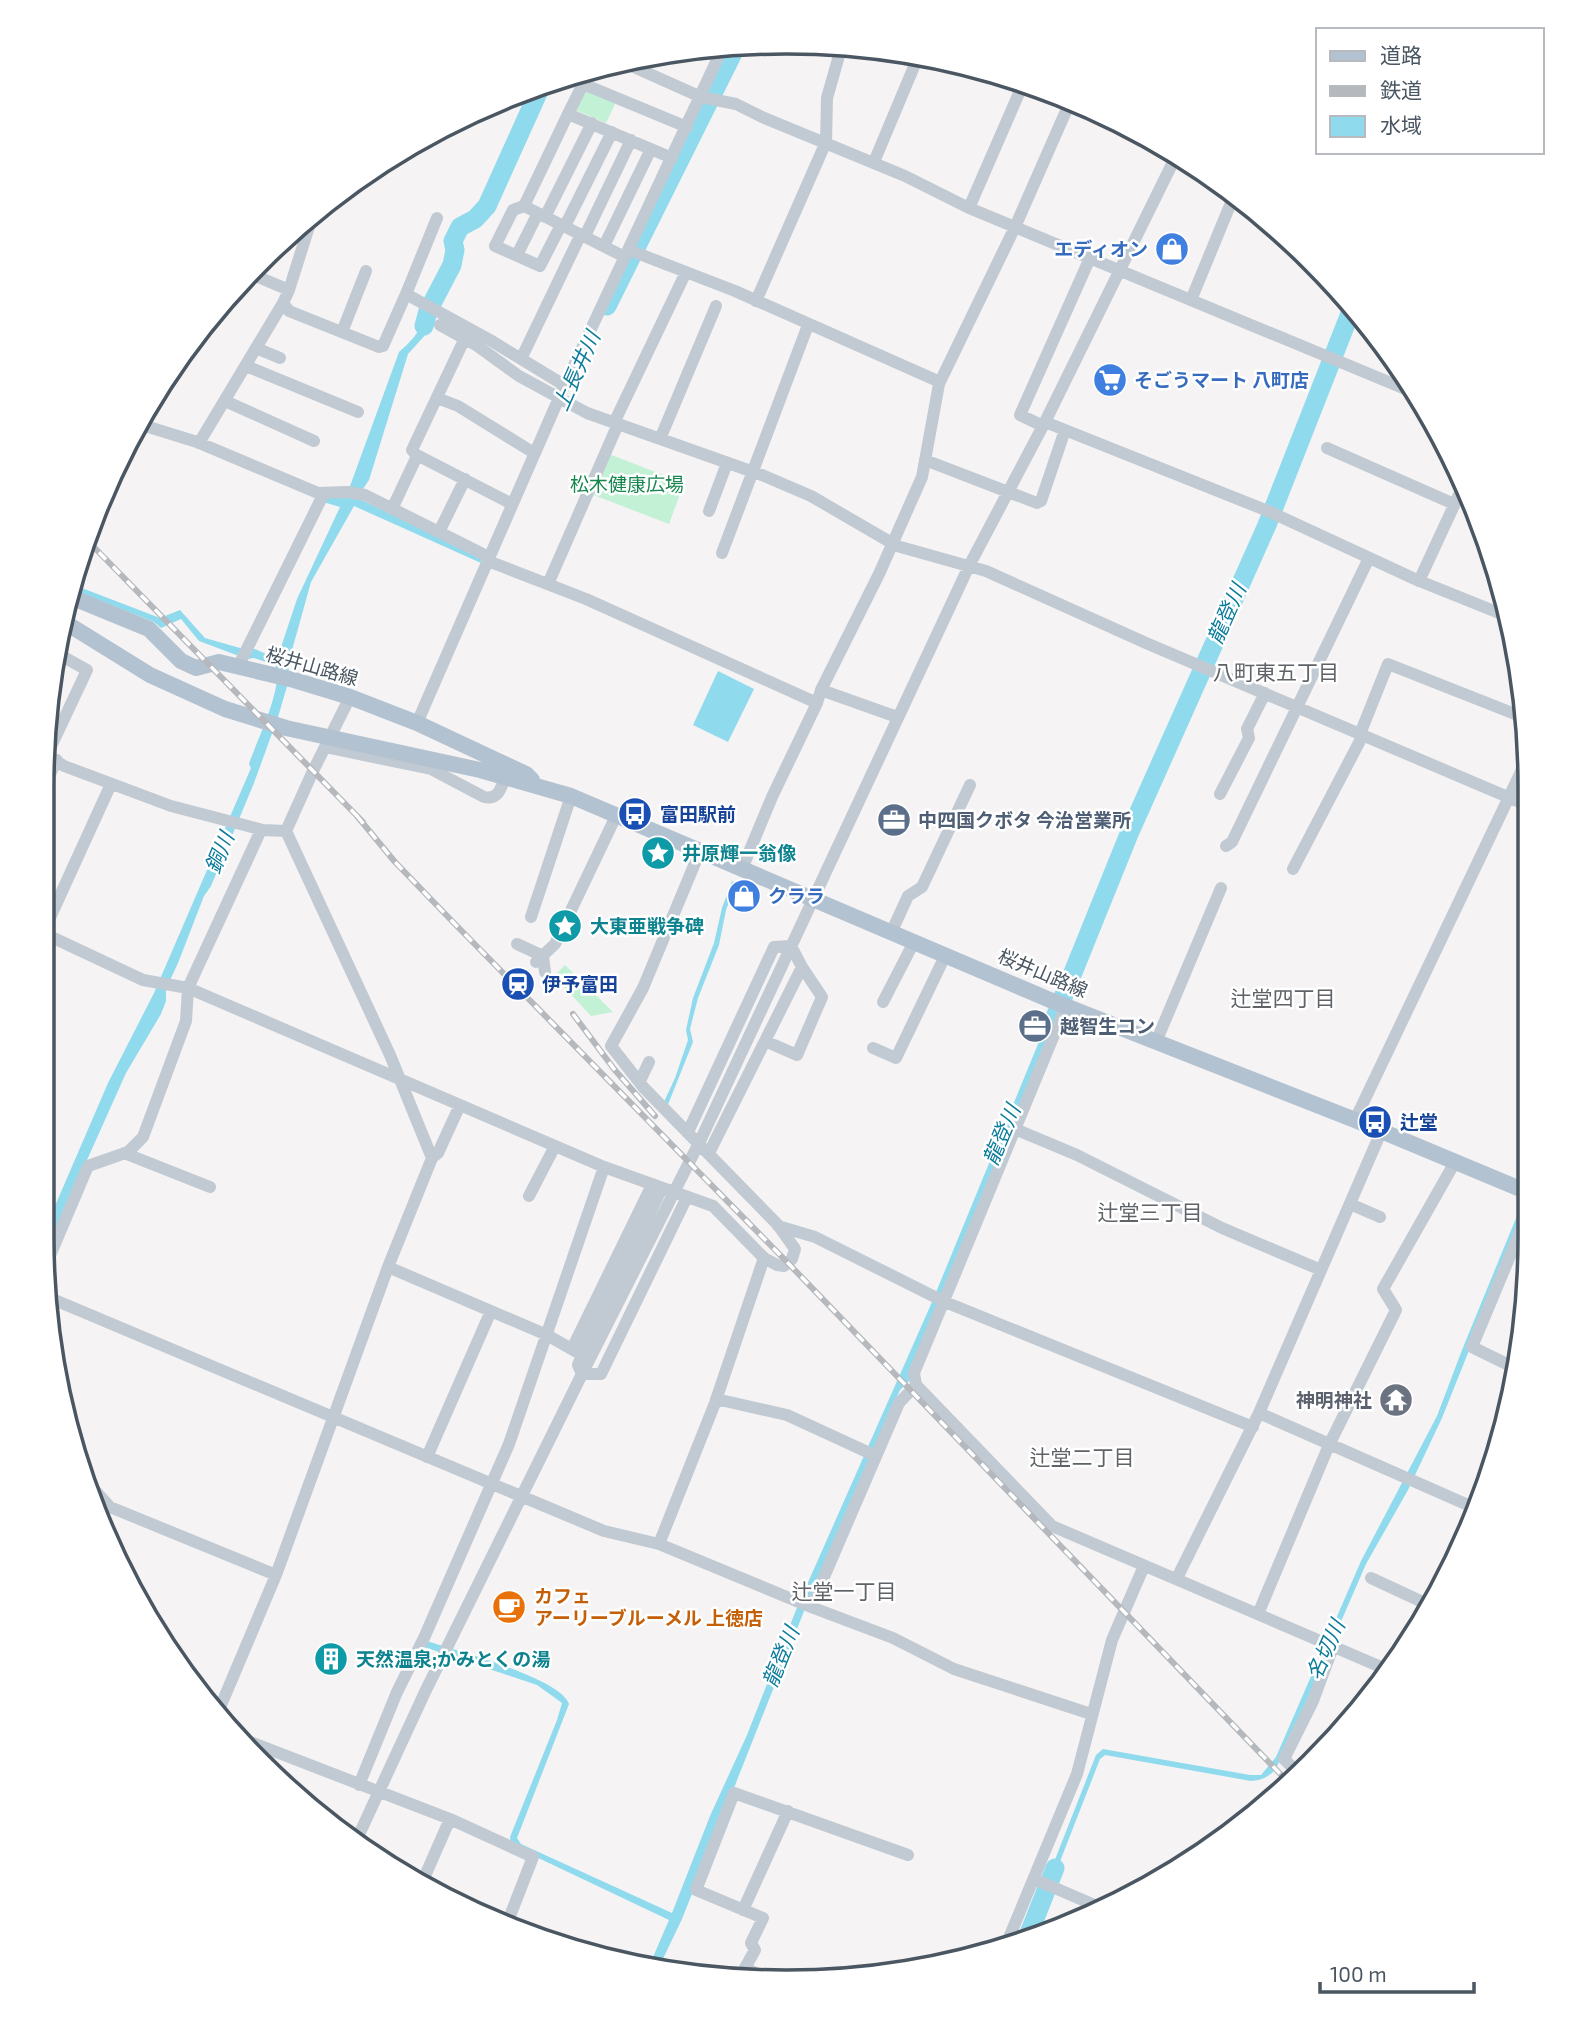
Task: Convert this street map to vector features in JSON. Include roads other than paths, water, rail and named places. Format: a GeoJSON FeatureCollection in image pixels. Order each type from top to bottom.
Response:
{"type":"FeatureCollection","features":[{"type":"Feature","properties":{"kind":"main road","name":"桜井山路線"},"geometry":{"type":"LineString","coordinates":[[78,600],[149,629],[181,661],[196,668],[219,662],[350,697],[417,723],[526,774],[542,789]]}},
{"type":"Feature","properties":{"kind":"main road","name":"桜井山路線"},"geometry":{"type":"LineString","coordinates":[[72,627],[150,676],[225,709],[286,727],[480,770],[571,796],[1066,1006],[1518,1188]]}},
{"type":"Feature","properties":{"kind":"street"},"geometry":{"type":"LineString","coordinates":[[755,301],[826,142],[827,98],[839,56]]}},
{"type":"Feature","properties":{"kind":"street"},"geometry":{"type":"LineString","coordinates":[[417,723],[564,385],[718,58]]}},
{"type":"Feature","properties":{"kind":"street"},"geometry":{"type":"LineString","coordinates":[[874,162],[914,66]]}},
{"type":"Feature","properties":{"kind":"street"},"geometry":{"type":"LineString","coordinates":[[639,69],[701,97],[736,104],[874,162],[969,208],[1399,386]]}},
{"type":"Feature","properties":{"kind":"street"},"geometry":{"type":"LineString","coordinates":[[592,81],[687,127]]}},
{"type":"Feature","properties":{"kind":"street"},"geometry":{"type":"LineString","coordinates":[[583,83],[524,206],[513,210],[495,246],[540,265],[612,132]]}},
{"type":"Feature","properties":{"kind":"street"},"geometry":{"type":"LineString","coordinates":[[969,208],[1019,92]]}},
{"type":"Feature","properties":{"kind":"street"},"geometry":{"type":"LineString","coordinates":[[742,869],[821,690],[894,544],[922,477],[940,382],[1066,110]]}},
{"type":"Feature","properties":{"kind":"street"},"geometry":{"type":"LineString","coordinates":[[568,114],[673,158]]}},
{"type":"Feature","properties":{"kind":"street"},"geometry":{"type":"LineString","coordinates":[[517,255],[568,171],[592,124]]}},
{"type":"Feature","properties":{"kind":"street"},"geometry":{"type":"LineString","coordinates":[[522,359],[631,140]]}},
{"type":"Feature","properties":{"kind":"street"},"geometry":{"type":"LineString","coordinates":[[604,246],[652,149]]}},
{"type":"Feature","properties":{"kind":"street"},"geometry":{"type":"LineString","coordinates":[[360,1833],[425,1692],[701,1139],[969,566],[1044,424],[1172,165]]}},
{"type":"Feature","properties":{"kind":"street"},"geometry":{"type":"LineString","coordinates":[[568,171],[588,180]]}},
{"type":"Feature","properties":{"kind":"street"},"geometry":{"type":"LineString","coordinates":[[1191,300],[1230,204]]}},
{"type":"Feature","properties":{"kind":"street"},"geometry":{"type":"LineString","coordinates":[[524,206],[604,246],[686,272],[940,382]]}},
{"type":"Feature","properties":{"kind":"street"},"geometry":{"type":"LineString","coordinates":[[283,303],[289,310],[379,347],[383,346],[437,218]]}},
{"type":"Feature","properties":{"kind":"street"},"geometry":{"type":"LineString","coordinates":[[199,443],[283,303],[307,234]]}},
{"type":"Feature","properties":{"kind":"street"},"geometry":{"type":"LineString","coordinates":[[1090,258],[1020,415],[1065,430],[1268,512],[1419,581],[1497,612]]}},
{"type":"Feature","properties":{"kind":"street"},"geometry":{"type":"LineString","coordinates":[[342,332],[366,271]]}},
{"type":"Feature","properties":{"kind":"street"},"geometry":{"type":"LineString","coordinates":[[548,584],[616,423],[686,272]]}},
{"type":"Feature","properties":{"kind":"street"},"geometry":{"type":"LineString","coordinates":[[261,278],[289,290]]}},
{"type":"Feature","properties":{"kind":"street"},"geometry":{"type":"LineString","coordinates":[[406,294],[464,332],[519,376],[558,399],[616,423],[754,472],[811,496],[894,544],[986,571],[1146,643],[1518,801]]}},
{"type":"Feature","properties":{"kind":"street"},"geometry":{"type":"LineString","coordinates":[[660,439],[716,306]]}},
{"type":"Feature","properties":{"kind":"street"},"geometry":{"type":"LineString","coordinates":[[440,325],[464,332],[522,359],[564,385]]}},
{"type":"Feature","properties":{"kind":"street"},"geometry":{"type":"LineString","coordinates":[[722,552],[808,325]]}},
{"type":"Feature","properties":{"kind":"street"},"geometry":{"type":"LineString","coordinates":[[392,509],[417,456],[412,450],[464,332]]}},
{"type":"Feature","properties":{"kind":"street"},"geometry":{"type":"LineString","coordinates":[[256,348],[280,358]]}},
{"type":"Feature","properties":{"kind":"street"},"geometry":{"type":"LineString","coordinates":[[246,366],[358,412]]}},
{"type":"Feature","properties":{"kind":"street"},"geometry":{"type":"LineString","coordinates":[[437,398],[458,406],[534,453]]}},
{"type":"Feature","properties":{"kind":"street"},"geometry":{"type":"LineString","coordinates":[[225,401],[314,441]]}},
{"type":"Feature","properties":{"kind":"street"},"geometry":{"type":"LineString","coordinates":[[148,427],[199,443],[318,493],[347,492],[365,495],[489,559],[817,704]]}},
{"type":"Feature","properties":{"kind":"street"},"geometry":{"type":"LineString","coordinates":[[925,460],[1037,503],[1041,501],[1065,430]]}},
{"type":"Feature","properties":{"kind":"street"},"geometry":{"type":"LineString","coordinates":[[1327,448],[1454,504]]}},
{"type":"Feature","properties":{"kind":"street"},"geometry":{"type":"LineString","coordinates":[[415,454],[512,504]]}},
{"type":"Feature","properties":{"kind":"street"},"geometry":{"type":"LineString","coordinates":[[709,511],[727,463]]}},
{"type":"Feature","properties":{"kind":"street"},"geometry":{"type":"LineString","coordinates":[[439,533],[465,479]]}},
{"type":"Feature","properties":{"kind":"street"},"geometry":{"type":"LineString","coordinates":[[238,667],[324,493]]}},
{"type":"Feature","properties":{"kind":"street"},"geometry":{"type":"LineString","coordinates":[[1419,581],[1458,497]]}},
{"type":"Feature","properties":{"kind":"street"},"geometry":{"type":"LineString","coordinates":[[1226,846],[1231,842],[1369,558]]}},
{"type":"Feature","properties":{"kind":"street"},"geometry":{"type":"LineString","coordinates":[[56,740],[87,670],[66,658]]}},
{"type":"Feature","properties":{"kind":"street"},"geometry":{"type":"LineString","coordinates":[[1293,869],[1362,735],[1388,664],[1513,713]]}},
{"type":"Feature","properties":{"kind":"street"},"geometry":{"type":"LineString","coordinates":[[821,690],[897,717]]}},
{"type":"Feature","properties":{"kind":"street"},"geometry":{"type":"LineString","coordinates":[[1220,794],[1249,738],[1247,729],[1265,693]]}},
{"type":"Feature","properties":{"kind":"street"},"geometry":{"type":"LineString","coordinates":[[350,697],[286,831],[401,1080],[432,1158]]}},
{"type":"Feature","properties":{"kind":"street"},"geometry":{"type":"LineString","coordinates":[[325,747],[430,769],[484,797],[498,795],[505,778]]}},
{"type":"Feature","properties":{"kind":"street"},"geometry":{"type":"LineString","coordinates":[[55,760],[64,766],[171,806],[261,830],[286,831]]}},
{"type":"Feature","properties":{"kind":"street"},"geometry":{"type":"LineString","coordinates":[[1354,1120],[1518,778]]}},
{"type":"Feature","properties":{"kind":"street"},"geometry":{"type":"LineString","coordinates":[[54,909],[111,784]]}},
{"type":"Feature","properties":{"kind":"street"},"geometry":{"type":"LineString","coordinates":[[891,933],[908,896],[922,887],[970,785]]}},
{"type":"Feature","properties":{"kind":"street"},"geometry":{"type":"LineString","coordinates":[[531,917],[571,796]]}},
{"type":"Feature","properties":{"kind":"street"},"geometry":{"type":"LineString","coordinates":[[517,944],[541,964],[555,944],[616,816]]}},
{"type":"Feature","properties":{"kind":"street"},"geometry":{"type":"LineString","coordinates":[[54,1245],[88,1166],[124,1153],[143,1137],[186,1021],[188,988],[261,830]]}},
{"type":"Feature","properties":{"kind":"street"},"geometry":{"type":"LineString","coordinates":[[54,938],[143,980],[188,988],[604,1167],[713,1206],[764,1258],[784,1266],[792,1259],[795,1250],[778,1225],[742,1191],[611,1046],[643,988],[700,851]]}},
{"type":"Feature","properties":{"kind":"street"},"geometry":{"type":"LineString","coordinates":[[1156,1042],[1221,888]]}},
{"type":"Feature","properties":{"kind":"street"},"geometry":{"type":"LineString","coordinates":[[883,1002],[914,942]]}},
{"type":"Feature","properties":{"kind":"street"},"geometry":{"type":"LineString","coordinates":[[765,1041],[797,1055],[822,997],[791,946]]}},
{"type":"Feature","properties":{"kind":"street"},"geometry":{"type":"LineString","coordinates":[[688,1132],[774,947],[791,946]]}},
{"type":"Feature","properties":{"kind":"street"},"geometry":{"type":"LineString","coordinates":[[873,1048],[896,1058],[946,954]]}},
{"type":"Feature","properties":{"kind":"street"},"geometry":{"type":"LineString","coordinates":[[709,1153],[802,967]]}},
{"type":"Feature","properties":{"kind":"street"},"geometry":{"type":"LineString","coordinates":[[1066,1006],[914,1373],[916,1385],[1052,1526],[1379,1666]]}},
{"type":"Feature","properties":{"kind":"street"},"geometry":{"type":"LineString","coordinates":[[640,1081],[649,1062]]}},
{"type":"Feature","properties":{"kind":"street"},"geometry":{"type":"LineString","coordinates":[[222,1703],[276,1574],[388,1267],[432,1158],[438,1153],[460,1105]]}},
{"type":"Feature","properties":{"kind":"street"},"geometry":{"type":"LineString","coordinates":[[1015,1129],[1077,1155],[1222,1228],[1321,1270]]}},
{"type":"Feature","properties":{"kind":"street"},"geometry":{"type":"LineString","coordinates":[[1177,1578],[1253,1427],[1381,1132]]}},
{"type":"Feature","properties":{"kind":"street"},"geometry":{"type":"LineString","coordinates":[[529,1196],[555,1146]]}},
{"type":"Feature","properties":{"kind":"street"},"geometry":{"type":"LineString","coordinates":[[124,1153],[210,1187]]}},
{"type":"Feature","properties":{"kind":"street"},"geometry":{"type":"LineString","coordinates":[[1258,1614],[1329,1445],[1396,1310],[1383,1289],[1455,1162]]}},
{"type":"Feature","properties":{"kind":"street"},"geometry":{"type":"LineString","coordinates":[[359,1785],[397,1692],[449,1582],[509,1444],[604,1167]]}},
{"type":"Feature","properties":{"kind":"street"},"geometry":{"type":"LineString","coordinates":[[582,1374],[577,1352],[657,1186]]}},
{"type":"Feature","properties":{"kind":"street"},"geometry":{"type":"LineString","coordinates":[[582,1374],[601,1374],[687,1197]]}},
{"type":"Feature","properties":{"kind":"street"},"geometry":{"type":"LineString","coordinates":[[1350,1204],[1380,1217]]}},
{"type":"Feature","properties":{"kind":"street"},"geometry":{"type":"LineString","coordinates":[[778,1225],[815,1237],[945,1302],[1253,1427]]}},
{"type":"Feature","properties":{"kind":"street"},"geometry":{"type":"LineString","coordinates":[[1507,1364],[1472,1347],[1518,1237]]}},
{"type":"Feature","properties":{"kind":"street"},"geometry":{"type":"LineString","coordinates":[[659,1544],[716,1399],[764,1258]]}},
{"type":"Feature","properties":{"kind":"street"},"geometry":{"type":"LineString","coordinates":[[388,1267],[547,1335],[577,1352]]}},
{"type":"Feature","properties":{"kind":"street"},"geometry":{"type":"LineString","coordinates":[[58,1301],[604,1531],[659,1544],[893,1638],[954,1669],[1091,1714]]}},
{"type":"Feature","properties":{"kind":"street"},"geometry":{"type":"LineString","coordinates":[[427,1457],[491,1311]]}},
{"type":"Feature","properties":{"kind":"street"},"geometry":{"type":"LineString","coordinates":[[811,1607],[898,1403],[916,1385]]}},
{"type":"Feature","properties":{"kind":"street"},"geometry":{"type":"LineString","coordinates":[[716,1399],[788,1415],[876,1456]]}},
{"type":"Feature","properties":{"kind":"street"},"geometry":{"type":"LineString","coordinates":[[1259,1413],[1467,1504]]}},
{"type":"Feature","properties":{"kind":"street"},"geometry":{"type":"LineString","coordinates":[[103,1499],[110,1507],[276,1574]]}},
{"type":"Feature","properties":{"kind":"street"},"geometry":{"type":"LineString","coordinates":[[1011,1934],[1077,1774],[1112,1640],[1144,1566]]}},
{"type":"Feature","properties":{"kind":"street"},"geometry":{"type":"LineString","coordinates":[[1371,1578],[1421,1601]]}},
{"type":"Feature","properties":{"kind":"street"},"geometry":{"type":"LineString","coordinates":[[1291,1766],[1284,1759],[1313,1701],[1333,1647]]}},
{"type":"Feature","properties":{"kind":"street"},"geometry":{"type":"LineString","coordinates":[[261,1746],[450,1819],[533,1857],[510,1916]]}},
{"type":"Feature","properties":{"kind":"street"},"geometry":{"type":"LineString","coordinates":[[746,1968],[755,1950],[751,1943],[763,1918],[696,1890],[734,1793],[908,1855]]}},
{"type":"Feature","properties":{"kind":"street"},"geometry":{"type":"LineString","coordinates":[[743,1910],[788,1811]]}},
{"type":"Feature","properties":{"kind":"street"},"geometry":{"type":"LineString","coordinates":[[425,1875],[450,1819]]}},
{"type":"Feature","properties":{"kind":"street"},"geometry":{"type":"LineString","coordinates":[[1034,1879],[1090,1903]]}},
{"type":"Feature","properties":{"kind":"water","name":"銅川"},"geometry":{"type":"Polygon","coordinates":[[[424,309],[434,312],[427,333],[408,354],[369,480],[357,498],[481,556],[481,563],[354,506],[311,582],[289,661],[288,683],[278,717],[254,783],[166,989],[166,1001],[161,1014],[126,1073],[54,1234],[54,1208],[108,1083],[154,993],[251,768],[249,764],[273,699],[277,674],[275,665],[254,658],[247,659],[199,641],[181,619],[161,628],[154,622],[80,593],[82,588],[160,618],[180,610],[205,638],[240,648],[255,649],[277,659],[297,599],[340,507],[323,502],[325,496],[346,497],[399,352],[417,333],[424,309]]]}},
{"type":"Feature","properties":{"kind":"water"},"geometry":{"type":"Polygon","coordinates":[[[718,671],[754,689],[728,742],[693,725],[718,671]]]}},
{"type":"Feature","properties":{"kind":"water"},"geometry":{"type":"Polygon","coordinates":[[[732,881],[736,883],[726,910],[719,945],[698,998],[690,1029],[693,1042],[667,1107],[663,1104],[688,1040],[686,1030],[693,998],[714,943],[732,881]]]}},
{"type":"Feature","properties":{"kind":"water"},"geometry":{"type":"Polygon","coordinates":[[[1052,1010],[1061,1013],[910,1372],[909,1381],[900,1390],[812,1591],[682,1919],[663,1959],[653,1957],[669,1920],[511,1845],[510,1837],[562,1703],[537,1685],[424,1647],[427,1641],[482,1658],[528,1675],[562,1694],[569,1704],[517,1838],[521,1844],[672,1913],[798,1605],[932,1302],[1052,1010]]]}},
{"type":"Feature","properties":{"kind":"water"},"geometry":{"type":"Polygon","coordinates":[[[1518,1213],[1518,1228],[1442,1418],[1408,1490],[1366,1564],[1274,1771],[1265,1778],[1251,1781],[1105,1755],[1100,1759],[1052,1882],[1047,1880],[1096,1755],[1103,1749],[1250,1775],[1261,1775],[1276,1757],[1361,1561],[1437,1416],[1518,1213]]]}},
{"type":"Feature","properties":{"kind":"waterway","name":"上長井川"},"geometry":{"type":"LineString","coordinates":[[607,306],[731,57]]}},
{"type":"Feature","properties":{"kind":"waterway","name":"上長井川"},"geometry":{"type":"LineString","coordinates":[[424,326],[428,311],[452,265],[455,250],[453,241],[460,227],[475,219],[487,206],[535,99]]}},
{"type":"Feature","properties":{"kind":"waterway","name":"龍登川"},"geometry":{"type":"LineString","coordinates":[[1053,1022],[1129,834],[1267,525],[1348,318]]}},
{"type":"Feature","properties":{"kind":"waterway","name":"名切川"},"geometry":{"type":"LineString","coordinates":[[1032,1927],[1055,1868]]}},
{"type":"Feature","properties":{"kind":"railway"},"geometry":{"type":"LineString","coordinates":[[94,548],[363,822]]}},
{"type":"Feature","properties":{"kind":"railway"},"geometry":{"type":"LineString","coordinates":[[357,816],[395,862],[788,1263],[1282,1775]]}},
{"type":"Feature","properties":{"kind":"railway"},"geometry":{"type":"LineString","coordinates":[[573,1014],[614,1069],[655,1116]]}},
{"type":"Feature","properties":{"kind":"place","name":"エディオン"},"geometry":{"type":"Point","coordinates":[1172,249]}},
{"type":"Feature","properties":{"kind":"place","name":"そごうマート 八町店"},"geometry":{"type":"Point","coordinates":[1110,380]}},
{"type":"Feature","properties":{"kind":"place","name":"富田駅前"},"geometry":{"type":"Point","coordinates":[635,814]}},
{"type":"Feature","properties":{"kind":"place","name":"中四国クボタ 今治営業所"},"geometry":{"type":"Point","coordinates":[894,820]}},
{"type":"Feature","properties":{"kind":"place","name":"井原輝一翁像"},"geometry":{"type":"Point","coordinates":[658,853]}},
{"type":"Feature","properties":{"kind":"place","name":"クララ"},"geometry":{"type":"Point","coordinates":[744,896]}},
{"type":"Feature","properties":{"kind":"place","name":"大東亜戦争碑"},"geometry":{"type":"Point","coordinates":[565,926]}},
{"type":"Feature","properties":{"kind":"place","name":"伊予富田"},"geometry":{"type":"Point","coordinates":[518,984]}},
{"type":"Feature","properties":{"kind":"place","name":"越智生コン"},"geometry":{"type":"Point","coordinates":[1035,1026]}},
{"type":"Feature","properties":{"kind":"place","name":"辻堂"},"geometry":{"type":"Point","coordinates":[1375,1122]}},
{"type":"Feature","properties":{"kind":"place","name":"神明神社"},"geometry":{"type":"Point","coordinates":[1396,1400]}},
{"type":"Feature","properties":{"kind":"place","name":"カフェ アーリーブルーメル 上徳店"},"geometry":{"type":"Point","coordinates":[509,1607]}},
{"type":"Feature","properties":{"kind":"place","name":"天然温泉;かみとくの湯"},"geometry":{"type":"Point","coordinates":[331,1659]}},
{"type":"Feature","properties":{"kind":"district","name":"八町東五丁目"},"geometry":{"type":"Point","coordinates":[1276,673]}},
{"type":"Feature","properties":{"kind":"district","name":"辻堂四丁目"},"geometry":{"type":"Point","coordinates":[1283,999]}},
{"type":"Feature","properties":{"kind":"district","name":"辻堂三丁目"},"geometry":{"type":"Point","coordinates":[1150,1213]}},
{"type":"Feature","properties":{"kind":"district","name":"辻堂二丁目"},"geometry":{"type":"Point","coordinates":[1082,1458]}},
{"type":"Feature","properties":{"kind":"district","name":"辻堂一丁目"},"geometry":{"type":"Point","coordinates":[844,1592]}},
{"type":"Feature","properties":{"kind":"park label","name":"松木健康広場"},"geometry":{"type":"Point","coordinates":[627,484]}}]}
